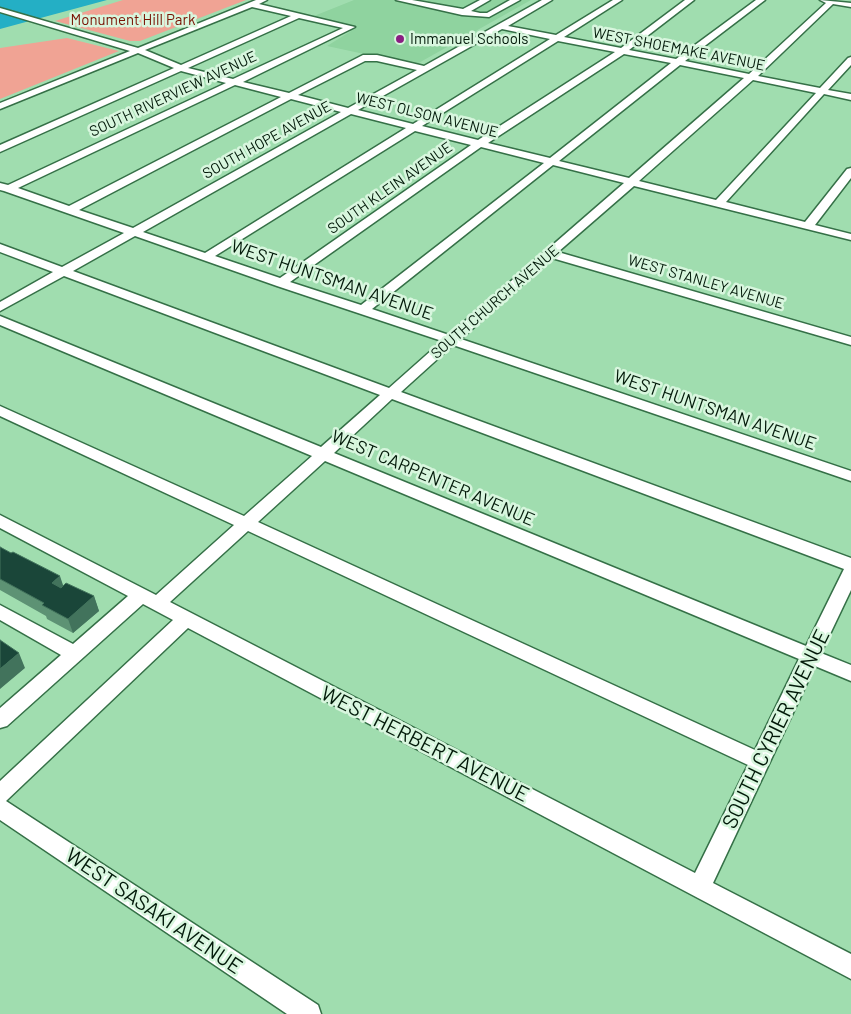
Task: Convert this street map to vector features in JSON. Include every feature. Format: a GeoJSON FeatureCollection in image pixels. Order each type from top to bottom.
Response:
{"type":"FeatureCollection","features":[{"type":"Feature","properties":{"kind":"street"},"geometry":{"type":"LineString","coordinates":[[2,104],[264,0]]}},
{"type":"Feature","properties":{"kind":"street"},"geometry":{"type":"LineString","coordinates":[[400,0],[462,13],[489,15],[516,0]]}},
{"type":"Feature","properties":{"kind":"street"},"geometry":{"type":"LineString","coordinates":[[462,13],[486,0]]}},
{"type":"Feature","properties":{"kind":"street","name":"SOUTH HOPE AVENUE"},"geometry":{"type":"LineString","coordinates":[[0,307],[548,0]]}},
{"type":"Feature","properties":{"kind":"street"},"geometry":{"type":"LineString","coordinates":[[206,257],[618,0]]}},
{"type":"Feature","properties":{"kind":"street","name":"SOUTH KLEIN AVENUE"},"geometry":{"type":"LineString","coordinates":[[281,283],[479,144],[621,52],[690,0]]}},
{"type":"Feature","properties":{"kind":"street"},"geometry":{"type":"LineString","coordinates":[[363,310],[676,62],[762,0]]}},
{"type":"Feature","properties":{"kind":"street"},"geometry":{"type":"LineString","coordinates":[[828,1],[851,5]]}},
{"type":"Feature","properties":{"kind":"street","name":"SOUTH CHURCH AVENUE"},"geometry":{"type":"LineString","coordinates":[[0,720],[74,654],[149,599],[246,523],[751,77],[828,1]]}},
{"type":"Feature","properties":{"kind":"street"},"geometry":{"type":"LineString","coordinates":[[252,5],[299,15]]}},
{"type":"Feature","properties":{"kind":"street","name":"WEST OLSON AVENUE"},"geometry":{"type":"LineString","coordinates":[[0,10],[137,50],[180,68],[851,237]]}},
{"type":"Feature","properties":{"kind":"street"},"geometry":{"type":"LineString","coordinates":[[0,149],[299,15]]}},
{"type":"Feature","properties":{"kind":"street","name":"SOUTH RIVERVIEW AVENUE"},"geometry":{"type":"LineString","coordinates":[[4,187],[351,27],[299,15]]}},
{"type":"Feature","properties":{"kind":"street","name":"WEST SHOEMAKE AVENUE"},"geometry":{"type":"LineString","coordinates":[[502,27],[851,97]]}},
{"type":"Feature","properties":{"kind":"street"},"geometry":{"type":"LineString","coordinates":[[70,210],[363,58],[378,58],[425,69]]}},
{"type":"Feature","properties":{"kind":"street"},"geometry":{"type":"LineString","coordinates":[[718,204],[851,60]]}},
{"type":"Feature","properties":{"kind":"street"},"geometry":{"type":"LineString","coordinates":[[808,226],[851,171]]}},
{"type":"Feature","properties":{"kind":"street","name":"WEST HUNTSMAN AVENUE"},"geometry":{"type":"LineString","coordinates":[[4,187],[851,476]]}},
{"type":"Feature","properties":{"kind":"street"},"geometry":{"type":"LineString","coordinates":[[0,248],[851,565]]}},
{"type":"Feature","properties":{"kind":"street","name":"WEST STANLEY AVENUE"},"geometry":{"type":"LineString","coordinates":[[551,254],[851,341]]}},
{"type":"Feature","properties":{"kind":"street","name":"WEST CARPENTER AVENUE"},"geometry":{"type":"LineString","coordinates":[[0,320],[851,673]]}},
{"type":"Feature","properties":{"kind":"street"},"geometry":{"type":"LineString","coordinates":[[0,410],[759,761]]}},
{"type":"Feature","properties":{"kind":"street","name":"WEST HERBERT AVENUE"},"geometry":{"type":"LineString","coordinates":[[0,521],[851,967]]}},
{"type":"Feature","properties":{"kind":"street","name":"SOUTH CYRIER AVENUE"},"geometry":{"type":"LineString","coordinates":[[700,887],[851,570]]}},
{"type":"Feature","properties":{"kind":"street"},"geometry":{"type":"LineString","coordinates":[[0,612],[74,654]]}},
{"type":"Feature","properties":{"kind":"street"},"geometry":{"type":"LineString","coordinates":[[0,794],[186,620]]}},
{"type":"Feature","properties":{"kind":"street","name":"WEST SASAKI AVENUE"},"geometry":{"type":"LineString","coordinates":[[0,808],[308,1014]]}},
{"type":"Feature","properties":{"kind":"shaded area","name":"Immanuel Schools"},"geometry":{"type":"Polygon","coordinates":[[[354,0],[531,0],[415,65],[327,46],[351,31],[341,29],[346,27],[309,18],[354,0]]]}},
{"type":"Feature","properties":{"kind":"green space","name":"Monument Hill Park"},"geometry":{"type":"Polygon","coordinates":[[[123,0],[246,0],[140,41],[130,41],[55,21],[123,0]]]}},
{"type":"Feature","properties":{"kind":"green space"},"geometry":{"type":"Polygon","coordinates":[[[67,38],[119,51],[0,99],[0,48],[67,38]]]}},
{"type":"Feature","properties":{"kind":"water"},"geometry":{"type":"Polygon","coordinates":[[[0,0],[107,0],[0,29],[0,0]]]}},
{"type":"Feature","properties":{"kind":"building"},"geometry":{"type":"Polygon","coordinates":[[[0,547],[60,576],[52,583],[61,588],[66,583],[94,596],[68,619],[42,605],[44,603],[0,579],[0,547]]]}},
{"type":"Feature","properties":{"kind":"building"},"geometry":{"type":"Polygon","coordinates":[[[0,640],[19,653],[0,669],[0,640]]]}},
{"type":"Feature","properties":{"kind":"place","name":"Immanuel Schools"},"geometry":{"type":"Point","coordinates":[400,39]}}]}
